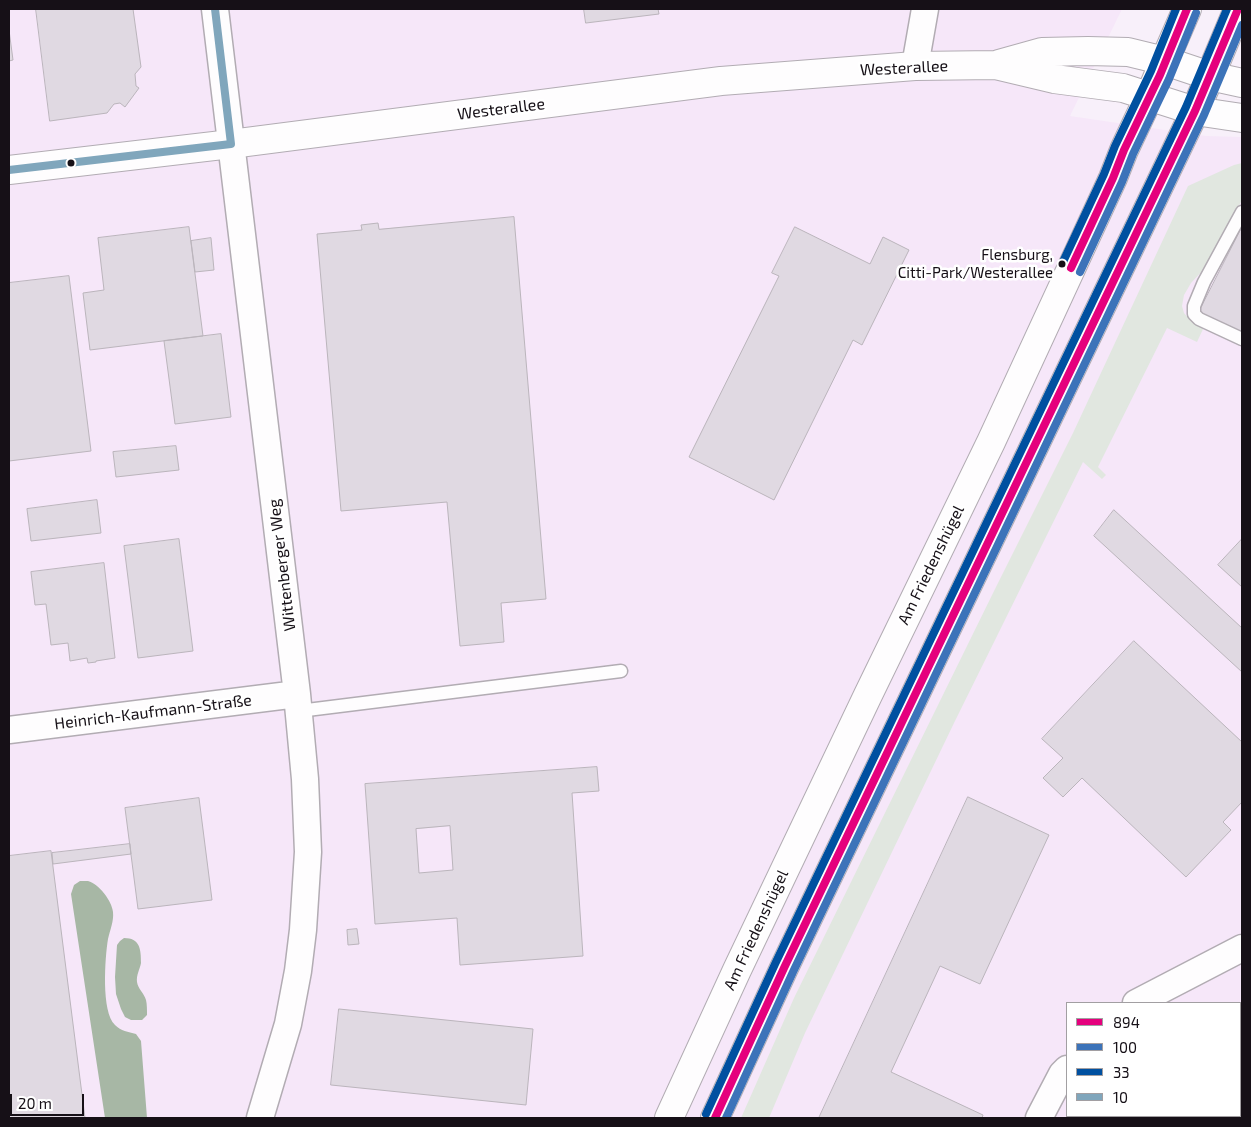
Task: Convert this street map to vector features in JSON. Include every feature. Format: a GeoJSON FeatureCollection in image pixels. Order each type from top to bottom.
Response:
{"type":"FeatureCollection","features":[{"type":"Feature","properties":{"kind":"main road","name":"Am Friedenshügel"},"geometry":{"type":"LineString","coordinates":[[669,1118],[741,961],[994,436],[1113,178],[1187,9]]}},
{"type":"Feature","properties":{"kind":"main road"},"geometry":{"type":"LineString","coordinates":[[714,1118],[1238,19]]}},
{"type":"Feature","properties":{"kind":"main road","name":"Westerallee"},"geometry":{"type":"LineString","coordinates":[[995,65],[1042,52],[1128,52],[1165,61],[1210,76],[1242,83]]}},
{"type":"Feature","properties":{"kind":"main road","name":"Westerallee"},"geometry":{"type":"LineString","coordinates":[[9,170],[230,144],[721,81],[915,66],[995,65],[1054,79],[1123,88],[1195,111],[1242,118]]}},
{"type":"Feature","properties":{"kind":"street","name":"Wittenberger Weg"},"geometry":{"type":"LineString","coordinates":[[215,9],[298,703],[305,779],[308,852],[303,930],[298,971],[288,1024],[260,1118]]}},
{"type":"Feature","properties":{"kind":"street"},"geometry":{"type":"LineString","coordinates":[[915,66],[925,9]]}},
{"type":"Feature","properties":{"kind":"street","name":"Heinrich-Kaufmann-Straße"},"geometry":{"type":"LineString","coordinates":[[9,730],[298,703]]}},
{"type":"Feature","properties":{"kind":"street"},"geometry":{"type":"LineString","coordinates":[[1138,1002],[1242,948]]}},
{"type":"Feature","properties":{"kind":"street"},"geometry":{"type":"LineString","coordinates":[[1039,1118],[1062,1074],[1066,1070]]}},
{"type":"Feature","properties":{"kind":"lane"},"geometry":{"type":"LineString","coordinates":[[1242,212],[1204,282],[1194,306],[1194,314],[1198,319],[1242,339]]}},
{"type":"Feature","properties":{"kind":"lane"},"geometry":{"type":"LineString","coordinates":[[298,703],[621,671]]}},
{"type":"Feature","properties":{"kind":"shaded area"},"geometry":{"type":"Polygon","coordinates":[[[9,9],[1122,9],[1070,116],[1206,136],[1242,137],[1242,1118],[9,1118],[9,9]]]}},
{"type":"Feature","properties":{"kind":"shaded area"},"geometry":{"type":"Polygon","coordinates":[[[1242,163],[1242,200],[1205,268],[1191,283],[1184,295],[1182,306],[1184,313],[1190,320],[1204,327],[1197,342],[1167,328],[1098,467],[1106,475],[1102,479],[1083,462],[954,723],[805,1033],[769,1118],[741,1118],[794,998],[1073,433],[1188,186],[1242,163]]]}},
{"type":"Feature","properties":{"kind":"shaded area"},"geometry":{"type":"Polygon","coordinates":[[[80,881],[88,881],[96,886],[104,894],[112,908],[113,919],[108,939],[105,971],[108,1009],[115,1025],[122,1030],[136,1034],[141,1041],[147,1118],[105,1118],[71,894],[74,885],[80,881]]]}},
{"type":"Feature","properties":{"kind":"shaded area"},"geometry":{"type":"Polygon","coordinates":[[[124,938],[136,942],[141,953],[137,982],[146,1000],[147,1009],[147,1015],[142,1020],[131,1020],[125,1017],[116,994],[117,945],[124,938]]]}},
{"type":"Feature","properties":{"kind":"building"},"geometry":{"type":"Polygon","coordinates":[[[36,9],[133,9],[141,67],[135,74],[136,86],[139,88],[125,107],[120,103],[114,104],[107,113],[50,121],[36,9]]]}},
{"type":"Feature","properties":{"kind":"building"},"geometry":{"type":"Polygon","coordinates":[[[584,9],[658,9],[659,14],[586,23],[584,9]]]}},
{"type":"Feature","properties":{"kind":"building"},"geometry":{"type":"Polygon","coordinates":[[[9,30],[13,60],[9,61],[9,30]]]}},
{"type":"Feature","properties":{"kind":"building"},"geometry":{"type":"Polygon","coordinates":[[[514,217],[546,599],[501,603],[504,642],[460,646],[447,502],[341,511],[317,234],[362,230],[361,225],[378,223],[379,229],[514,217]]]}},
{"type":"Feature","properties":{"kind":"building"},"geometry":{"type":"Polygon","coordinates":[[[189,227],[203,336],[90,350],[83,293],[104,290],[98,238],[189,227]]]}},
{"type":"Feature","properties":{"kind":"building"},"geometry":{"type":"Polygon","coordinates":[[[795,227],[870,264],[883,237],[909,250],[862,345],[853,340],[774,500],[689,457],[779,276],[772,273],[795,227]]]}},
{"type":"Feature","properties":{"kind":"building"},"geometry":{"type":"Polygon","coordinates":[[[1242,227],[1242,334],[1199,312],[1242,227]]]}},
{"type":"Feature","properties":{"kind":"building"},"geometry":{"type":"Polygon","coordinates":[[[211,238],[214,270],[195,272],[191,241],[211,238]]]}},
{"type":"Feature","properties":{"kind":"building"},"geometry":{"type":"Polygon","coordinates":[[[69,276],[91,451],[9,461],[9,283],[69,276]]]}},
{"type":"Feature","properties":{"kind":"building"},"geometry":{"type":"Polygon","coordinates":[[[221,334],[231,417],[175,424],[164,341],[221,334]]]}},
{"type":"Feature","properties":{"kind":"building"},"geometry":{"type":"Polygon","coordinates":[[[176,446],[179,470],[116,477],[113,452],[176,446]]]}},
{"type":"Feature","properties":{"kind":"building"},"geometry":{"type":"Polygon","coordinates":[[[97,500],[101,533],[31,541],[27,509],[97,500]]]}},
{"type":"Feature","properties":{"kind":"building"},"geometry":{"type":"Polygon","coordinates":[[[1114,510],[1242,628],[1242,672],[1094,536],[1114,510]]]}},
{"type":"Feature","properties":{"kind":"building"},"geometry":{"type":"Polygon","coordinates":[[[179,539],[193,651],[138,658],[124,546],[179,539]]]}},
{"type":"Feature","properties":{"kind":"building"},"geometry":{"type":"Polygon","coordinates":[[[1242,539],[1242,587],[1218,565],[1242,539]]]}},
{"type":"Feature","properties":{"kind":"building"},"geometry":{"type":"Polygon","coordinates":[[[104,563],[115,658],[88,663],[87,658],[70,661],[68,643],[51,645],[46,604],[35,605],[31,572],[104,563]]]}},
{"type":"Feature","properties":{"kind":"building"},"geometry":{"type":"Polygon","coordinates":[[[1134,641],[1242,742],[1242,802],[1223,822],[1231,830],[1186,877],[1082,778],[1063,797],[1043,778],[1063,758],[1042,739],[1134,641]]]}},
{"type":"Feature","properties":{"kind":"building"},"geometry":{"type":"Polygon","coordinates":[[[597,767],[599,791],[572,793],[583,956],[460,965],[457,918],[375,924],[365,784],[597,767]],[[450,826],[416,829],[419,873],[453,870],[450,826]]]}},
{"type":"Feature","properties":{"kind":"building"},"geometry":{"type":"Polygon","coordinates":[[[968,797],[1049,835],[980,984],[940,966],[891,1072],[983,1115],[982,1118],[819,1118],[968,797]]]}},
{"type":"Feature","properties":{"kind":"building"},"geometry":{"type":"Polygon","coordinates":[[[199,798],[212,900],[138,909],[125,808],[199,798]]]}},
{"type":"Feature","properties":{"kind":"building"},"geometry":{"type":"Polygon","coordinates":[[[130,844],[131,854],[53,864],[52,853],[130,844]]]}},
{"type":"Feature","properties":{"kind":"building"},"geometry":{"type":"Polygon","coordinates":[[[51,851],[85,1118],[9,1118],[9,856],[51,851]]]}},
{"type":"Feature","properties":{"kind":"building"},"geometry":{"type":"Polygon","coordinates":[[[357,929],[359,944],[348,945],[347,930],[357,929]]]}},
{"type":"Feature","properties":{"kind":"building"},"geometry":{"type":"Polygon","coordinates":[[[339,1009],[533,1029],[526,1105],[331,1085],[339,1009]]]}},
{"type":"Feature","properties":{"kind":"building"},"geometry":{"type":"Polygon","coordinates":[[[1242,1070],[1242,1118],[1166,1118],[1241,1117],[1242,1070]]]}},
{"type":"Feature","properties":{"kind":"transit line","name":"10"},"geometry":{"type":"LineString","coordinates":[[9,170],[231,144],[215,9]]}},
{"type":"Feature","properties":{"kind":"transit line","name":"33"},"geometry":{"type":"LineString","coordinates":[[1062,264],[1151,71],[1176,9]]}},
{"type":"Feature","properties":{"kind":"transit line","name":"894"},"geometry":{"type":"LineString","coordinates":[[1071,268],[1160,75],[1187,9]]}},
{"type":"Feature","properties":{"kind":"transit line","name":"33"},"geometry":{"type":"LineString","coordinates":[[706,1114],[775,964],[1186,107],[1227,9]]}},
{"type":"Feature","properties":{"kind":"transit line","name":"894"},"geometry":{"type":"LineString","coordinates":[[715,1118],[784,968],[1195,111],[1238,9]]}},
{"type":"Feature","properties":{"kind":"transit line","name":"100"},"geometry":{"type":"LineString","coordinates":[[1080,272],[1169,79],[1196,13]]}},
{"type":"Feature","properties":{"kind":"transit line","name":"100"},"geometry":{"type":"LineString","coordinates":[[726,1118],[793,972],[1204,115],[1242,25]]}},
{"type":"Feature","properties":{"kind":"place","name":"Flensburg, Citti-Park/Westerallee"},"geometry":{"type":"Point","coordinates":[1062,264]}}]}
